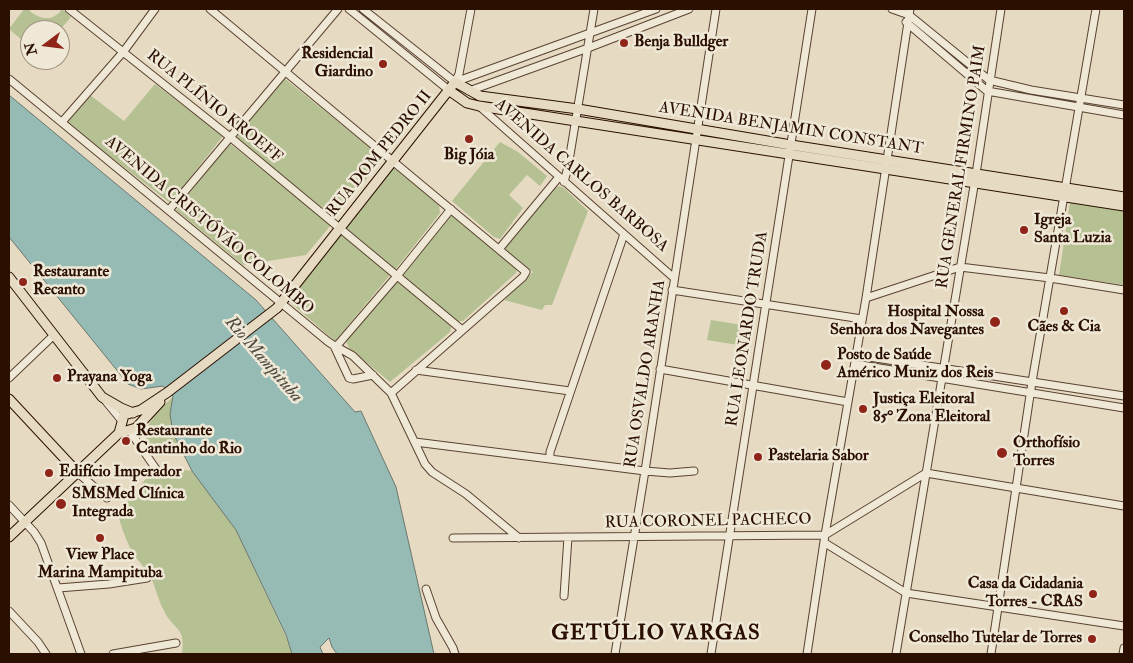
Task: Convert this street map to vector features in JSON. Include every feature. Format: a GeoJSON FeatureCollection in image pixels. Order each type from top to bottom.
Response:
{"type":"FeatureCollection","features":[{"type":"Feature","properties":{"kind":"main road","name":"AVENIDA BENJAMIN CONSTANT"},"geometry":{"type":"LineString","coordinates":[[452,87],[469,90],[480,96],[578,110],[790,155],[885,164]]}},
{"type":"Feature","properties":{"kind":"main road"},"geometry":{"type":"LineString","coordinates":[[452,87],[477,99],[531,107],[540,104]]}},
{"type":"Feature","properties":{"kind":"main road","name":"AVENIDA CARLOS BARBOSA"},"geometry":{"type":"LineString","coordinates":[[452,87],[467,103],[478,106]]}},
{"type":"Feature","properties":{"kind":"main road","name":"RUA DOM PEDRO II"},"geometry":{"type":"LineString","coordinates":[[168,392],[281,302],[452,87]]}},
{"type":"Feature","properties":{"kind":"main road","name":"AVENIDA BENJAMIN CONSTANT"},"geometry":{"type":"LineString","coordinates":[[478,106],[576,121],[791,146],[885,164],[1065,192],[1124,197]]}},
{"type":"Feature","properties":{"kind":"main road","name":"AVENIDA BENJAMIN CONSTANT"},"geometry":{"type":"LineString","coordinates":[[1065,192],[1124,206]]}},
{"type":"Feature","properties":{"kind":"main road"},"geometry":{"type":"LineString","coordinates":[[9,277],[102,397],[132,412],[138,417],[138,425]]}},
{"type":"Feature","properties":{"kind":"main road"},"geometry":{"type":"LineString","coordinates":[[119,433],[126,414],[141,410],[168,392]]}},
{"type":"Feature","properties":{"kind":"main road"},"geometry":{"type":"LineString","coordinates":[[9,537],[119,433],[134,430],[168,392]]}},
{"type":"Feature","properties":{"kind":"main road"},"geometry":{"type":"LineString","coordinates":[[9,399],[78,472]]}},
{"type":"Feature","properties":{"kind":"main road"},"geometry":{"type":"LineString","coordinates":[[122,421],[123,426],[129,430]]}},
{"type":"Feature","properties":{"kind":"street","name":"RUA PLÍNIO KROEFF"},"geometry":{"type":"LineString","coordinates":[[69,9],[124,51],[461,329]]}},
{"type":"Feature","properties":{"kind":"street"},"geometry":{"type":"LineString","coordinates":[[62,122],[124,51],[155,9]]}},
{"type":"Feature","properties":{"kind":"street"},"geometry":{"type":"LineString","coordinates":[[210,9],[500,248],[526,272],[523,277],[461,329],[391,393]]}},
{"type":"Feature","properties":{"kind":"street"},"geometry":{"type":"LineString","coordinates":[[168,210],[338,9]]}},
{"type":"Feature","properties":{"kind":"street","name":"AVENIDA CARLOS BARBOSA"},"geometry":{"type":"LineString","coordinates":[[349,9],[452,87]]}},
{"type":"Feature","properties":{"kind":"street","name":"AVENIDA CARLOS BARBOSA"},"geometry":{"type":"LineString","coordinates":[[363,9],[452,87]]}},
{"type":"Feature","properties":{"kind":"street","name":"RUA DOM PEDRO II"},"geometry":{"type":"LineString","coordinates":[[452,87],[459,74],[471,9]]}},
{"type":"Feature","properties":{"kind":"street"},"geometry":{"type":"LineString","coordinates":[[500,248],[562,179],[576,121],[594,9]]}},
{"type":"Feature","properties":{"kind":"street"},"geometry":{"type":"LineString","coordinates":[[452,87],[656,9]]}},
{"type":"Feature","properties":{"kind":"street"},"geometry":{"type":"LineString","coordinates":[[469,90],[588,48],[689,9]]}},
{"type":"Feature","properties":{"kind":"street","name":"RUA OSVALDO ARANHA"},"geometry":{"type":"LineString","coordinates":[[615,654],[635,536],[716,9]]}},
{"type":"Feature","properties":{"kind":"street","name":"RUA LEONARDO TRUDA"},"geometry":{"type":"LineString","coordinates":[[711,654],[812,9]]}},
{"type":"Feature","properties":{"kind":"street","name":"RUA GENERAL FIRMINO PAIM"},"geometry":{"type":"LineString","coordinates":[[896,654],[1001,9]]}},
{"type":"Feature","properties":{"kind":"street"},"geometry":{"type":"LineString","coordinates":[[991,654],[1032,382],[1096,9]]}},
{"type":"Feature","properties":{"kind":"street"},"geometry":{"type":"LineString","coordinates":[[895,10],[910,12],[989,80],[1031,90],[1124,105]]}},
{"type":"Feature","properties":{"kind":"street"},"geometry":{"type":"LineString","coordinates":[[895,10],[908,24],[987,91],[1124,115]]}},
{"type":"Feature","properties":{"kind":"street"},"geometry":{"type":"LineString","coordinates":[[807,654],[866,298],[885,164],[910,12]]}},
{"type":"Feature","properties":{"kind":"street","name":"AVENIDA CRISTÓVÃO COLOMBO"},"geometry":{"type":"LineString","coordinates":[[9,79],[335,348],[350,354],[391,393],[425,464],[432,472],[466,494],[519,538]]}},
{"type":"Feature","properties":{"kind":"street","name":"AVENIDA CARLOS BARBOSA"},"geometry":{"type":"LineString","coordinates":[[478,106],[674,278]]}},
{"type":"Feature","properties":{"kind":"street"},"geometry":{"type":"LineString","coordinates":[[373,375],[349,378],[335,348],[451,209]]}},
{"type":"Feature","properties":{"kind":"street"},"geometry":{"type":"LineString","coordinates":[[550,459],[550,452],[570,391],[624,234]]}},
{"type":"Feature","properties":{"kind":"street"},"geometry":{"type":"LineString","coordinates":[[866,298],[960,267],[1050,278],[1124,290]]}},
{"type":"Feature","properties":{"kind":"street"},"geometry":{"type":"LineString","coordinates":[[672,290],[862,319]]}},
{"type":"Feature","properties":{"kind":"street"},"geometry":{"type":"LineString","coordinates":[[9,378],[54,335]]}},
{"type":"Feature","properties":{"kind":"street"},"geometry":{"type":"LineString","coordinates":[[856,355],[1124,396]]}},
{"type":"Feature","properties":{"kind":"street"},"geometry":{"type":"LineString","coordinates":[[855,364],[1124,408]]}},
{"type":"Feature","properties":{"kind":"street"},"geometry":{"type":"LineString","coordinates":[[660,369],[848,402]]}},
{"type":"Feature","properties":{"kind":"street"},"geometry":{"type":"LineString","coordinates":[[416,370],[570,391]]}},
{"type":"Feature","properties":{"kind":"street"},"geometry":{"type":"LineString","coordinates":[[102,397],[122,421]]}},
{"type":"Feature","properties":{"kind":"street"},"geometry":{"type":"LineString","coordinates":[[138,425],[139,445]]}},
{"type":"Feature","properties":{"kind":"street"},"geometry":{"type":"LineString","coordinates":[[129,430],[156,469]]}},
{"type":"Feature","properties":{"kind":"street"},"geometry":{"type":"LineString","coordinates":[[415,442],[645,471],[670,473],[694,471]]}},
{"type":"Feature","properties":{"kind":"street"},"geometry":{"type":"LineString","coordinates":[[78,472],[107,498]]}},
{"type":"Feature","properties":{"kind":"street"},"geometry":{"type":"LineString","coordinates":[[926,473],[1124,506]]}},
{"type":"Feature","properties":{"kind":"street","name":"RUA CORONEL PACHECO"},"geometry":{"type":"LineString","coordinates":[[453,538],[729,536],[825,538],[926,473]]}},
{"type":"Feature","properties":{"kind":"street"},"geometry":{"type":"LineString","coordinates":[[9,505],[41,543],[81,654]]}},
{"type":"Feature","properties":{"kind":"street"},"geometry":{"type":"LineString","coordinates":[[564,596],[568,537]]}},
{"type":"Feature","properties":{"kind":"street"},"geometry":{"type":"LineString","coordinates":[[825,538],[906,592],[1124,626]]}},
{"type":"Feature","properties":{"kind":"street"},"geometry":{"type":"LineString","coordinates":[[58,588],[109,584],[147,578]]}},
{"type":"Feature","properties":{"kind":"street"},"geometry":{"type":"LineString","coordinates":[[426,589],[436,618],[455,654]]}},
{"type":"Feature","properties":{"kind":"street"},"geometry":{"type":"LineString","coordinates":[[9,611],[38,642],[46,654]]}},
{"type":"Feature","properties":{"kind":"street"},"geometry":{"type":"LineString","coordinates":[[113,654],[176,643]]}},
{"type":"Feature","properties":{"kind":"street"},"geometry":{"type":"LineString","coordinates":[[1123,654],[1124,648]]}},
{"type":"Feature","properties":{"kind":"green space"},"geometry":{"type":"Polygon","coordinates":[[[24,9],[28,9],[37,16],[49,18],[58,14],[62,9],[71,17],[68,20],[20,20],[20,38],[9,29],[24,9]]]}},
{"type":"Feature","properties":{"kind":"green space"},"geometry":{"type":"Polygon","coordinates":[[[284,78],[383,158],[335,218],[236,138],[284,78]]]}},
{"type":"Feature","properties":{"kind":"green space"},"geometry":{"type":"Polygon","coordinates":[[[155,84],[223,136],[170,203],[67,123],[90,95],[124,121],[155,84]]]}},
{"type":"Feature","properties":{"kind":"green space"},"geometry":{"type":"Polygon","coordinates":[[[500,142],[518,152],[547,176],[540,186],[527,175],[509,195],[523,208],[500,239],[494,237],[452,201],[500,142]]]}},
{"type":"Feature","properties":{"kind":"green space"},"geometry":{"type":"Polygon","coordinates":[[[229,143],[331,225],[306,255],[243,265],[176,210],[229,143]]]}},
{"type":"Feature","properties":{"kind":"green space"},"geometry":{"type":"Polygon","coordinates":[[[393,167],[439,205],[440,213],[395,270],[344,228],[393,167]]]}},
{"type":"Feature","properties":{"kind":"green space"},"geometry":{"type":"Polygon","coordinates":[[[559,186],[564,188],[588,211],[552,305],[545,305],[542,310],[504,300],[533,272],[505,249],[504,243],[554,189],[559,186]]]}},
{"type":"Feature","properties":{"kind":"green space"},"geometry":{"type":"Polygon","coordinates":[[[1070,202],[1124,211],[1124,285],[1059,275],[1070,202]]]}},
{"type":"Feature","properties":{"kind":"green space"},"geometry":{"type":"Polygon","coordinates":[[[450,214],[517,268],[516,273],[463,321],[457,321],[401,274],[450,214]]]}},
{"type":"Feature","properties":{"kind":"green space"},"geometry":{"type":"Polygon","coordinates":[[[340,233],[390,275],[335,341],[285,298],[340,233]]]}},
{"type":"Feature","properties":{"kind":"green space"},"geometry":{"type":"Polygon","coordinates":[[[396,280],[452,325],[450,332],[390,382],[349,348],[346,341],[396,280]]]}},
{"type":"Feature","properties":{"kind":"green space"},"geometry":{"type":"Polygon","coordinates":[[[711,320],[742,325],[738,345],[707,340],[711,320]]]}},
{"type":"Feature","properties":{"kind":"green space"},"geometry":{"type":"Polygon","coordinates":[[[173,397],[172,425],[175,437],[182,451],[158,456],[151,452],[148,447],[147,432],[152,418],[173,397]]]}},
{"type":"Feature","properties":{"kind":"green space"},"geometry":{"type":"Polygon","coordinates":[[[180,469],[192,471],[236,530],[292,654],[182,654],[181,633],[164,611],[151,578],[129,546],[118,513],[148,476],[180,469]]]}},
{"type":"Feature","properties":{"kind":"water","name":"Rio Mampituba"},"geometry":{"type":"Polygon","coordinates":[[[9,95],[256,300],[355,412],[361,411],[396,487],[434,654],[337,654],[329,638],[320,647],[323,654],[292,654],[286,635],[236,530],[192,471],[173,433],[170,414],[173,396],[163,386],[141,389],[128,384],[9,237],[9,95]]]}},
{"type":"Feature","properties":{"kind":"place","name":"Benja Bulldger"},"geometry":{"type":"Point","coordinates":[624,43]}},
{"type":"Feature","properties":{"kind":"place","name":"Residencial Giardino"},"geometry":{"type":"Point","coordinates":[383,64]}},
{"type":"Feature","properties":{"kind":"place","name":"Big Jóia"},"geometry":{"type":"Point","coordinates":[469,139]}},
{"type":"Feature","properties":{"kind":"place","name":"Igreja Santa Luzia"},"geometry":{"type":"Point","coordinates":[1024,230]}},
{"type":"Feature","properties":{"kind":"place","name":"Restaurante Recanto"},"geometry":{"type":"Point","coordinates":[23,282]}},
{"type":"Feature","properties":{"kind":"place","name":"Cães & Cia"},"geometry":{"type":"Point","coordinates":[1064,311]}},
{"type":"Feature","properties":{"kind":"place","name":"Hospital Nossa Senhora dos Navegantes"},"geometry":{"type":"Point","coordinates":[995,322]}},
{"type":"Feature","properties":{"kind":"place","name":"Posto de Saúde Américo Muniz dos Reis"},"geometry":{"type":"Point","coordinates":[826,365]}},
{"type":"Feature","properties":{"kind":"place","name":"Prayana Yoga"},"geometry":{"type":"Point","coordinates":[57,378]}},
{"type":"Feature","properties":{"kind":"place","name":"Justiça Eleitoral 85° Zona Eleitoral"},"geometry":{"type":"Point","coordinates":[863,409]}},
{"type":"Feature","properties":{"kind":"place","name":"Restaurante Cantinho do Rio"},"geometry":{"type":"Point","coordinates":[126,441]}},
{"type":"Feature","properties":{"kind":"place","name":"Orthofísio Torres"},"geometry":{"type":"Point","coordinates":[1002,453]}},
{"type":"Feature","properties":{"kind":"place","name":"Pastelaria Sabor"},"geometry":{"type":"Point","coordinates":[758,457]}},
{"type":"Feature","properties":{"kind":"place","name":"Edifício Imperador"},"geometry":{"type":"Point","coordinates":[49,473]}},
{"type":"Feature","properties":{"kind":"place","name":"SMSMed Clínica Integrada"},"geometry":{"type":"Point","coordinates":[61,504]}},
{"type":"Feature","properties":{"kind":"place","name":"View Place Marina Mampituba"},"geometry":{"type":"Point","coordinates":[100,538]}},
{"type":"Feature","properties":{"kind":"place","name":"Casa da Cidadania Torres - CRAS"},"geometry":{"type":"Point","coordinates":[1093,594]}},
{"type":"Feature","properties":{"kind":"place","name":"Conselho Tutelar de Torres"},"geometry":{"type":"Point","coordinates":[1092,639]}},
{"type":"Feature","properties":{"kind":"district","name":"GETÚLIO VARGAS"},"geometry":{"type":"Point","coordinates":[656,634]}}]}
